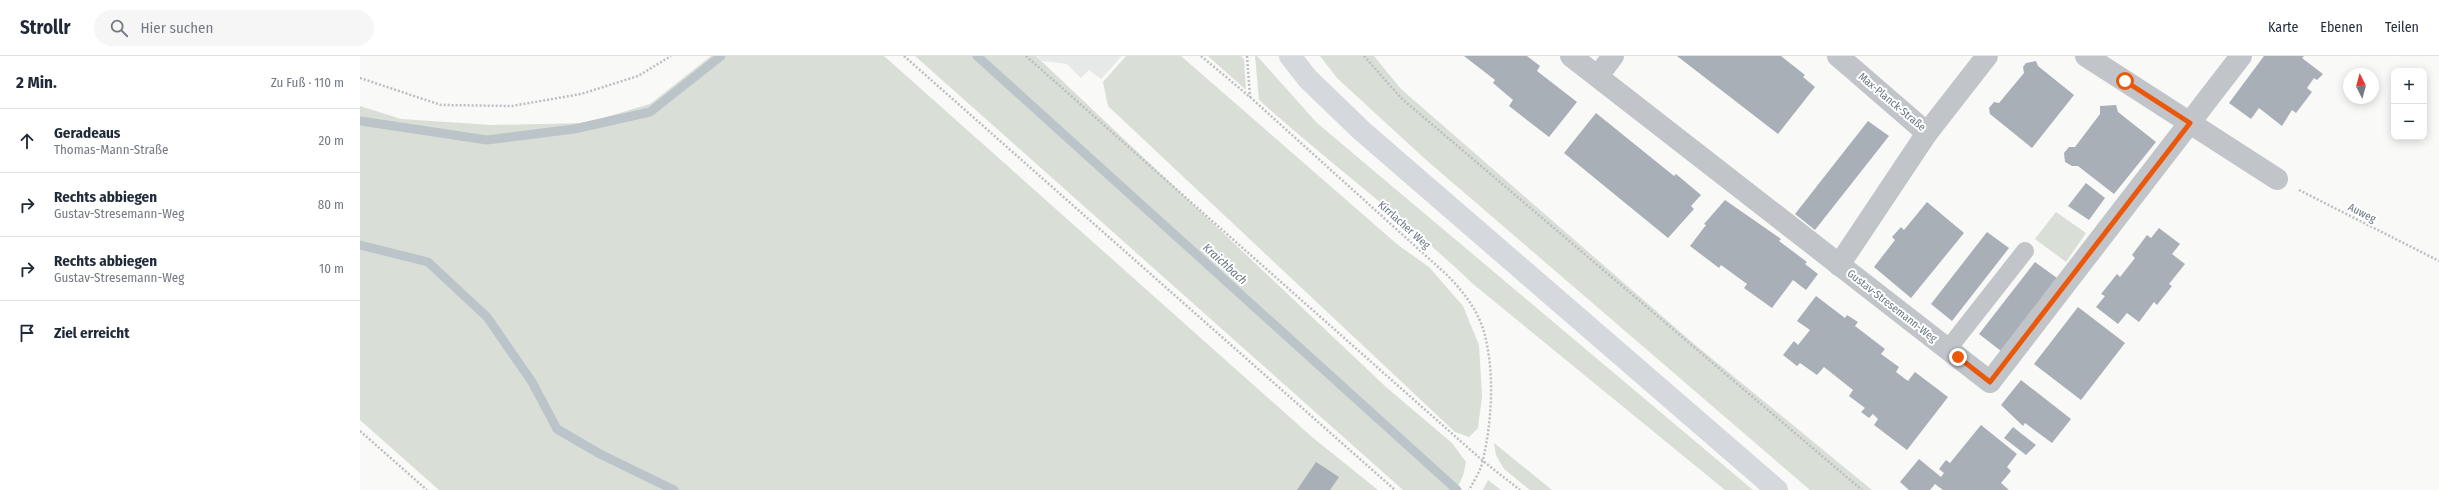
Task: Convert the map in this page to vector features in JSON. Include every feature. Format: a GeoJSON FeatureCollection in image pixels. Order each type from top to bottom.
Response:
{"type":"FeatureCollection","features":[{"type":"Feature","properties":{"kind":"main road"},"geometry":{"type":"LineString","coordinates":[[1290,56],[1308,79],[1362,131],[1777,490]]}},
{"type":"Feature","properties":{"kind":"street","name":"Gustav-Stresemann-Weg"},"geometry":{"type":"LineString","coordinates":[[1571,56],[1990,382],[2190,123]]}},
{"type":"Feature","properties":{"kind":"street"},"geometry":{"type":"LineString","coordinates":[[1598,76],[1613,56]]}},
{"type":"Feature","properties":{"kind":"street","name":"Max-Planck-Straße"},"geometry":{"type":"LineString","coordinates":[[1838,56],[1927,133],[1987,56]]}},
{"type":"Feature","properties":{"kind":"street"},"geometry":{"type":"LineString","coordinates":[[2086,56],[2277,179]]}},
{"type":"Feature","properties":{"kind":"street"},"geometry":{"type":"LineString","coordinates":[[2190,123],[2241,56]]}},
{"type":"Feature","properties":{"kind":"street","name":"Gustav-Stresemann-Weg"},"geometry":{"type":"LineString","coordinates":[[1839,265],[1927,133]]}},
{"type":"Feature","properties":{"kind":"lane"},"geometry":{"type":"LineString","coordinates":[[1948,349],[2025,251]]}},
{"type":"Feature","properties":{"kind":"path"},"geometry":{"type":"LineString","coordinates":[[360,78],[440,105],[512,106],[581,94],[638,76],[671,56]]}},
{"type":"Feature","properties":{"kind":"path"},"geometry":{"type":"LineString","coordinates":[[904,56],[1395,490]]}},
{"type":"Feature","properties":{"kind":"path"},"geometry":{"type":"LineString","coordinates":[[1026,56],[1483,461],[1520,490]]}},
{"type":"Feature","properties":{"kind":"path","name":"Kirrlacher Weg"},"geometry":{"type":"LineString","coordinates":[[1201,56],[1250,97],[1446,274],[1468,301],[1484,332],[1489,362],[1490,406],[1483,461],[1469,490]]}},
{"type":"Feature","properties":{"kind":"path"},"geometry":{"type":"LineString","coordinates":[[1248,56],[1250,97]]}},
{"type":"Feature","properties":{"kind":"path"},"geometry":{"type":"LineString","coordinates":[[1364,56],[1400,98],[1862,490]]}},
{"type":"Feature","properties":{"kind":"path","name":"Auweg"},"geometry":{"type":"LineString","coordinates":[[2277,179],[2439,261]]}},
{"type":"Feature","properties":{"kind":"path"},"geometry":{"type":"LineString","coordinates":[[360,431],[427,490]]}},
{"type":"Feature","properties":{"kind":"shaded area"},"geometry":{"type":"Polygon","coordinates":[[[711,56],[884,56],[1312,437],[1378,490],[439,490],[360,420],[360,106],[401,119],[492,125],[586,123],[650,104],[711,56]]]}},
{"type":"Feature","properties":{"kind":"shaded area"},"geometry":{"type":"Polygon","coordinates":[[[915,56],[1036,56],[1386,387],[1452,443],[1466,462],[1463,476],[1456,490],[1403,490],[915,56]]]}},
{"type":"Feature","properties":{"kind":"shaded area"},"geometry":{"type":"Polygon","coordinates":[[[1037,56],[1122,56],[1101,79],[1089,70],[1081,78],[1067,64],[1042,61],[1037,56]]]}},
{"type":"Feature","properties":{"kind":"shaded area"},"geometry":{"type":"Polygon","coordinates":[[[1126,56],[1181,56],[1398,245],[1429,267],[1463,306],[1479,345],[1482,396],[1478,428],[1469,437],[1455,432],[1108,106],[1103,82],[1126,56]]]}},
{"type":"Feature","properties":{"kind":"shaded area"},"geometry":{"type":"Polygon","coordinates":[[[1208,56],[1241,56],[1244,59],[1246,90],[1208,56]]]}},
{"type":"Feature","properties":{"kind":"shaded area"},"geometry":{"type":"Polygon","coordinates":[[[1255,56],[1257,56],[1317,123],[1753,490],[1725,490],[1473,284],[1421,237],[1259,100],[1255,56]]]}},
{"type":"Feature","properties":{"kind":"shaded area"},"geometry":{"type":"Polygon","coordinates":[[[1320,56],[1374,56],[1401,89],[1693,343],[1872,490],[1810,490],[1425,159],[1337,78],[1320,56]]]}},
{"type":"Feature","properties":{"kind":"shaded area"},"geometry":{"type":"Polygon","coordinates":[[[2056,212],[2086,233],[2066,262],[2035,239],[2056,212]]]}},
{"type":"Feature","properties":{"kind":"shaded area"},"geometry":{"type":"Polygon","coordinates":[[[1494,443],[1552,490],[1530,490],[1504,469],[1496,455],[1494,443]]]}},
{"type":"Feature","properties":{"kind":"shaded area"},"geometry":{"type":"Polygon","coordinates":[[[1488,480],[1501,490],[1483,490],[1488,480]]]}},
{"type":"Feature","properties":{"kind":"building"},"geometry":{"type":"Polygon","coordinates":[[[1464,56],[1527,56],[1540,66],[1537,71],[1577,102],[1549,137],[1509,106],[1513,100],[1493,83],[1495,80],[1464,56]]]}},
{"type":"Feature","properties":{"kind":"building"},"geometry":{"type":"Polygon","coordinates":[[[1677,56],[1781,56],[1805,75],[1803,77],[1815,87],[1778,134],[1677,56]]]}},
{"type":"Feature","properties":{"kind":"building"},"geometry":{"type":"Polygon","coordinates":[[[2264,56],[2304,56],[2302,58],[2323,74],[2317,80],[2314,78],[2307,88],[2312,92],[2296,113],[2292,110],[2282,126],[2259,108],[2251,119],[2229,103],[2264,56]]]}},
{"type":"Feature","properties":{"kind":"building"},"geometry":{"type":"Polygon","coordinates":[[[2036,61],[2038,66],[2074,95],[2032,148],[1990,114],[1989,108],[1994,102],[1999,103],[2024,73],[2023,67],[2026,63],[2036,61]]]}},
{"type":"Feature","properties":{"kind":"building"},"geometry":{"type":"Polygon","coordinates":[[[2116,105],[2118,112],[2156,142],[2114,194],[2078,166],[2072,166],[2065,162],[2064,153],[2069,147],[2075,147],[2100,114],[2100,106],[2116,105]]]}},
{"type":"Feature","properties":{"kind":"building"},"geometry":{"type":"Polygon","coordinates":[[[1596,113],[1674,176],[1676,174],[1701,195],[1691,206],[1694,209],[1668,238],[1564,153],[1596,113]]]}},
{"type":"Feature","properties":{"kind":"building"},"geometry":{"type":"Polygon","coordinates":[[[1868,121],[1889,136],[1815,230],[1795,214],[1868,121]]]}},
{"type":"Feature","properties":{"kind":"building"},"geometry":{"type":"Polygon","coordinates":[[[2086,183],[2105,198],[2089,220],[2068,206],[2086,183]]]}},
{"type":"Feature","properties":{"kind":"building"},"geometry":{"type":"Polygon","coordinates":[[[1725,200],[1781,239],[1779,241],[1807,262],[1805,264],[1818,274],[1806,290],[1793,280],[1772,308],[1744,288],[1747,284],[1721,265],[1719,268],[1690,246],[1706,225],[1704,224],[1725,200]]]}},
{"type":"Feature","properties":{"kind":"building"},"geometry":{"type":"Polygon","coordinates":[[[1927,202],[1964,233],[1911,298],[1874,267],[1895,240],[1892,237],[1901,227],[1904,230],[1927,202]]]}},
{"type":"Feature","properties":{"kind":"building"},"geometry":{"type":"Polygon","coordinates":[[[2159,228],[2180,244],[2172,254],[2185,264],[2169,284],[2172,286],[2157,305],[2154,302],[2139,322],[2127,313],[2118,324],[2096,307],[2105,296],[2101,294],[2117,274],[2120,277],[2135,258],[2132,255],[2147,235],[2151,238],[2159,228]]]}},
{"type":"Feature","properties":{"kind":"building"},"geometry":{"type":"Polygon","coordinates":[[[1987,232],[2009,248],[1952,321],[1931,304],[1987,232]]]}},
{"type":"Feature","properties":{"kind":"building"},"geometry":{"type":"Polygon","coordinates":[[[2035,262],[2057,278],[2001,351],[1979,334],[2035,262]]]}},
{"type":"Feature","properties":{"kind":"building"},"geometry":{"type":"Polygon","coordinates":[[[1816,296],[1845,318],[1847,315],[1858,322],[1855,326],[1885,349],[1881,354],[1899,367],[1896,372],[1908,381],[1915,372],[1948,397],[1907,450],[1874,425],[1878,419],[1873,414],[1869,418],[1861,412],[1865,408],[1849,396],[1853,390],[1824,367],[1817,375],[1800,363],[1797,366],[1783,355],[1794,341],[1798,345],[1810,330],[1797,321],[1816,296]]]}},
{"type":"Feature","properties":{"kind":"building"},"geometry":{"type":"Polygon","coordinates":[[[2078,307],[2125,343],[2081,400],[2034,364],[2078,307]]]}},
{"type":"Feature","properties":{"kind":"building"},"geometry":{"type":"Polygon","coordinates":[[[2021,380],[2071,419],[2052,443],[2025,423],[2023,426],[2001,405],[2021,380]]]}},
{"type":"Feature","properties":{"kind":"building"},"geometry":{"type":"Polygon","coordinates":[[[1981,425],[2017,454],[2007,467],[2011,471],[2001,483],[2009,490],[1943,490],[1935,484],[1930,490],[1909,490],[1900,482],[1919,459],[1941,477],[1944,473],[1939,469],[1946,460],[1950,463],[1981,425]]]}},
{"type":"Feature","properties":{"kind":"building"},"geometry":{"type":"Polygon","coordinates":[[[2013,427],[2036,445],[2026,455],[2004,438],[2013,427]]]}},
{"type":"Feature","properties":{"kind":"building"},"geometry":{"type":"Polygon","coordinates":[[[1316,462],[1339,477],[1330,490],[1297,490],[1316,462]]]}},
{"type":"Feature","properties":{"kind":"waterway"},"geometry":{"type":"LineString","coordinates":[[360,121],[487,140],[574,129],[650,112],[721,56]]}},
{"type":"Feature","properties":{"kind":"waterway","name":"Kraichbach"},"geometry":{"type":"LineString","coordinates":[[977,56],[1457,490]]}},
{"type":"Feature","properties":{"kind":"waterway"},"geometry":{"type":"LineString","coordinates":[[360,245],[428,262],[487,317],[532,382],[557,429],[600,454],[674,490]]}},
{"type":"Feature","properties":{"kind":"route"},"geometry":{"type":"LineString","coordinates":[[1958,357],[1990,382],[2190,123],[2125,81]]}}]}
